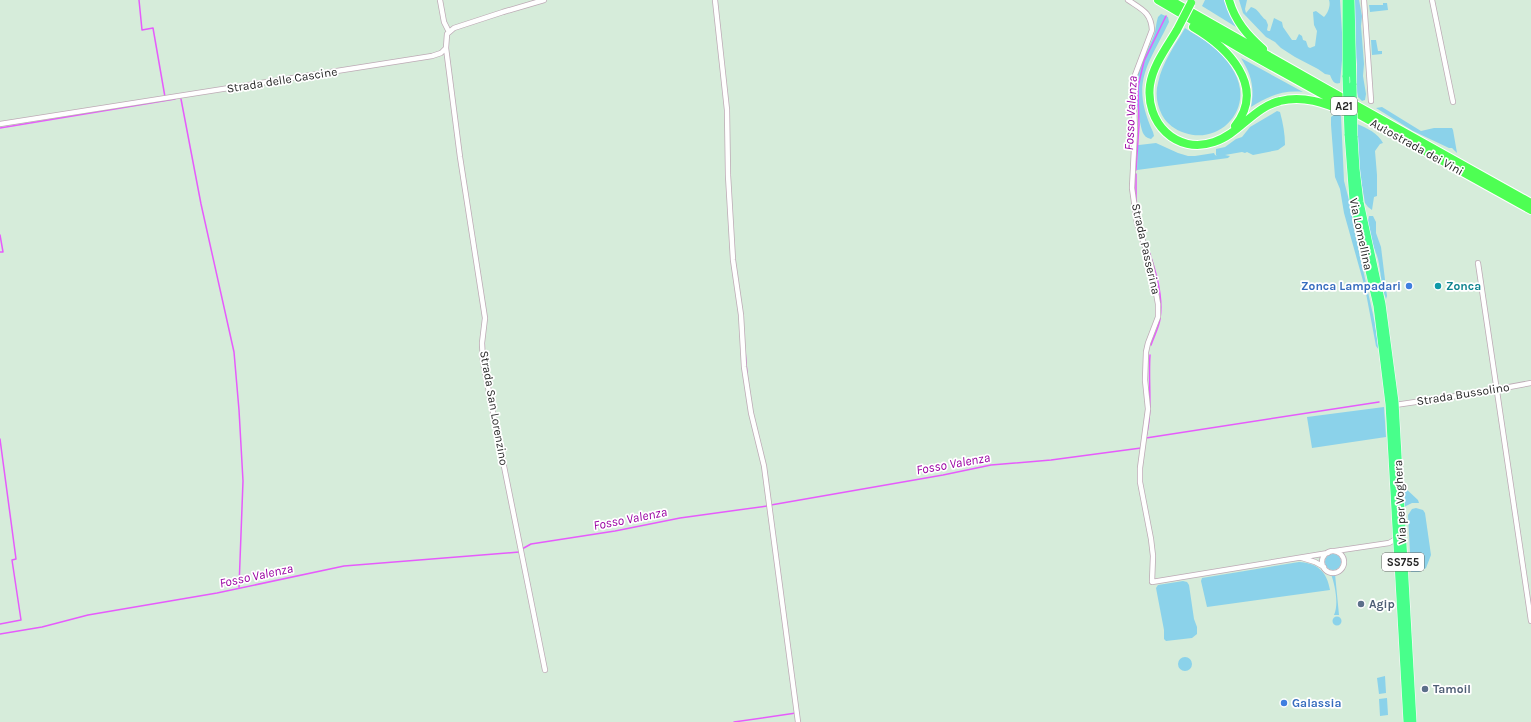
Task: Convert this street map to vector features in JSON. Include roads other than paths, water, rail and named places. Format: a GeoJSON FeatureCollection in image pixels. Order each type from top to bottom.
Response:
{"type":"FeatureCollection","features":[{"type":"Feature","properties":{"kind":"highway"},"geometry":{"type":"LineString","coordinates":[[1152,0],[1199,30],[1222,48],[1231,57],[1240,70],[1247,91],[1245,109],[1242,118],[1227,136]]}},
{"type":"Feature","properties":{"kind":"highway","name":"Autostrada dei Vini"},"geometry":{"type":"LineString","coordinates":[[1158,0],[1248,53],[1531,210]]}},
{"type":"Feature","properties":{"kind":"highway","name":"Autostrada dei Vini"},"geometry":{"type":"LineString","coordinates":[[1170,0],[1531,203]]}},
{"type":"Feature","properties":{"kind":"highway"},"geometry":{"type":"LineString","coordinates":[[1228,0],[1235,17],[1242,28],[1264,50],[1313,79],[1325,88]]}},
{"type":"Feature","properties":{"kind":"highway"},"geometry":{"type":"LineString","coordinates":[[1192,2],[1162,55],[1150,83],[1150,104],[1157,123],[1174,139],[1188,144],[1213,143],[1227,136],[1268,105],[1279,101],[1293,99],[1320,102],[1389,132]]}},
{"type":"Feature","properties":{"kind":"main road"},"geometry":{"type":"LineString","coordinates":[[1346,0],[1346,77],[1351,135]]}},
{"type":"Feature","properties":{"kind":"main road"},"geometry":{"type":"LineString","coordinates":[[1351,0],[1353,85],[1351,135]]}},
{"type":"Feature","properties":{"kind":"main road","name":"Via Lomellina"},"geometry":{"type":"LineString","coordinates":[[1351,135],[1353,200],[1377,306],[1393,404]]}},
{"type":"Feature","properties":{"kind":"main road","name":"Via per Voghera"},"geometry":{"type":"LineString","coordinates":[[1393,404],[1396,539],[1407,722]]}},
{"type":"Feature","properties":{"kind":"main road","name":"Via per Voghera"},"geometry":{"type":"LineString","coordinates":[[1393,404],[1413,722]]}},
{"type":"Feature","properties":{"kind":"street"},"geometry":{"type":"LineString","coordinates":[[440,0],[444,22],[449,32]]}},
{"type":"Feature","properties":{"kind":"street"},"geometry":{"type":"LineString","coordinates":[[446,48],[447,36],[454,28],[544,0]]}},
{"type":"Feature","properties":{"kind":"street"},"geometry":{"type":"LineString","coordinates":[[715,0],[727,110],[728,176],[733,260],[741,315],[744,367],[751,413],[766,481],[798,722]]}},
{"type":"Feature","properties":{"kind":"street","name":"Strada Passerina"},"geometry":{"type":"LineString","coordinates":[[1128,0],[1148,14],[1152,30],[1134,75],[1136,130],[1132,188],[1137,223],[1151,265],[1158,304],[1158,317],[1146,352],[1145,380],[1148,409],[1140,468],[1140,482],[1153,556],[1152,582],[1301,558]]}},
{"type":"Feature","properties":{"kind":"street"},"geometry":{"type":"LineString","coordinates":[[1364,0],[1371,101]]}},
{"type":"Feature","properties":{"kind":"street"},"geometry":{"type":"LineString","coordinates":[[1432,0],[1453,102]]}},
{"type":"Feature","properties":{"kind":"street","name":"Strada delle Cascine"},"geometry":{"type":"LineString","coordinates":[[0,124],[432,56],[441,53],[446,48]]}},
{"type":"Feature","properties":{"kind":"street","name":"Strada San Lorenzino"},"geometry":{"type":"LineString","coordinates":[[446,48],[460,157],[485,318],[482,343],[483,362],[545,670]]}},
{"type":"Feature","properties":{"kind":"street"},"geometry":{"type":"LineString","coordinates":[[1478,263],[1531,621]]}},
{"type":"Feature","properties":{"kind":"street","name":"Strada Bussolino"},"geometry":{"type":"LineString","coordinates":[[1393,404],[1531,383]]}},
{"type":"Feature","properties":{"kind":"street"},"geometry":{"type":"LineString","coordinates":[[1301,558],[1389,543],[1396,539]]}},
{"type":"Feature","properties":{"kind":"street"},"geometry":{"type":"LineString","coordinates":[[1301,558],[1315,562],[1332,573],[1339,571],[1342,568],[1344,559],[1341,554],[1335,551]]}},
{"type":"Feature","properties":{"kind":"street"},"geometry":{"type":"LineString","coordinates":[[1324,567],[1323,557],[1328,553]]}},
{"type":"Feature","properties":{"kind":"waterway"},"geometry":{"type":"LineString","coordinates":[[139,0],[142,30],[153,28],[165,97]]}},
{"type":"Feature","properties":{"kind":"waterway","name":"Fosso Valenza"},"geometry":{"type":"LineString","coordinates":[[1136,170],[1139,125],[1138,87],[1144,61],[1166,16]]}},
{"type":"Feature","properties":{"kind":"waterway"},"geometry":{"type":"LineString","coordinates":[[0,128],[175,99]]}},
{"type":"Feature","properties":{"kind":"waterway"},"geometry":{"type":"LineString","coordinates":[[181,99],[201,204],[234,352],[243,481],[239,587]]}},
{"type":"Feature","properties":{"kind":"waterway","name":"Fosso Valenza"},"geometry":{"type":"LineString","coordinates":[[1136,174],[1136,200],[1141,229]]}},
{"type":"Feature","properties":{"kind":"waterway"},"geometry":{"type":"LineString","coordinates":[[0,235],[3,252],[0,252]]}},
{"type":"Feature","properties":{"kind":"waterway","name":"Fosso Valenza"},"geometry":{"type":"LineString","coordinates":[[1146,243],[1155,270],[1161,300],[1158,328],[1151,345]]}},
{"type":"Feature","properties":{"kind":"waterway"},"geometry":{"type":"LineString","coordinates":[[745,351],[747,374]]}},
{"type":"Feature","properties":{"kind":"waterway","name":"Fosso Valenza"},"geometry":{"type":"LineString","coordinates":[[1146,437],[1150,407],[1150,355]]}},
{"type":"Feature","properties":{"kind":"waterway"},"geometry":{"type":"LineString","coordinates":[[1146,438],[1379,402]]}},
{"type":"Feature","properties":{"kind":"waterway"},"geometry":{"type":"LineString","coordinates":[[0,439],[16,559],[12,560],[21,620],[0,624]]}},
{"type":"Feature","properties":{"kind":"waterway","name":"Fosso Valenza"},"geometry":{"type":"LineString","coordinates":[[771,505],[943,475],[991,465],[1051,460],[1141,448]]}},
{"type":"Feature","properties":{"kind":"waterway","name":"Fosso Valenza"},"geometry":{"type":"LineString","coordinates":[[522,549],[531,544],[615,531],[680,518],[767,506]]}},
{"type":"Feature","properties":{"kind":"waterway","name":"Fosso Valenza"},"geometry":{"type":"LineString","coordinates":[[0,634],[42,627],[88,615],[217,593],[344,566],[519,552]]}},
{"type":"Feature","properties":{"kind":"waterway"},"geometry":{"type":"LineString","coordinates":[[734,722],[796,713]]}},
{"type":"Feature","properties":{"kind":"place","name":"Zonca Lampadari"},"geometry":{"type":"Point","coordinates":[1409,286]}},
{"type":"Feature","properties":{"kind":"place","name":"Zonca"},"geometry":{"type":"Point","coordinates":[1438,286]}},
{"type":"Feature","properties":{"kind":"place","name":"Agip"},"geometry":{"type":"Point","coordinates":[1361,604]}},
{"type":"Feature","properties":{"kind":"place","name":"Tamoil"},"geometry":{"type":"Point","coordinates":[1425,689]}},
{"type":"Feature","properties":{"kind":"place","name":"Galassia"},"geometry":{"type":"Point","coordinates":[1284,703]}}]}
